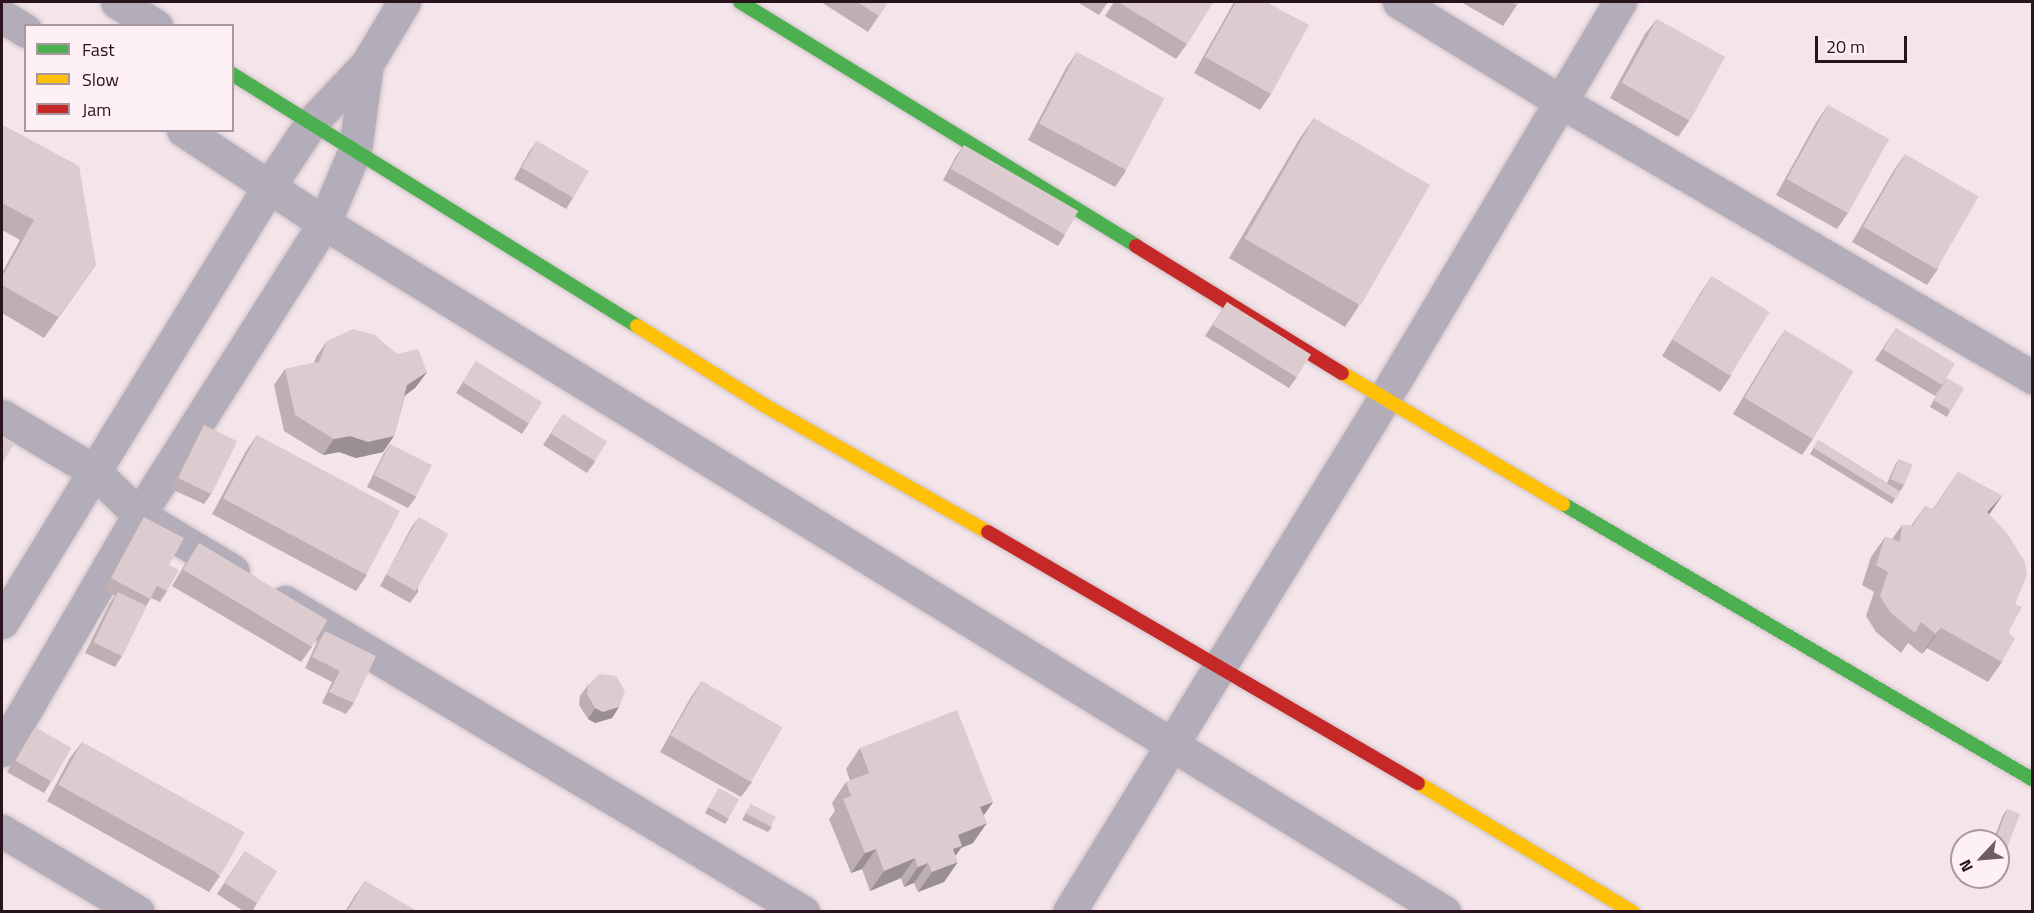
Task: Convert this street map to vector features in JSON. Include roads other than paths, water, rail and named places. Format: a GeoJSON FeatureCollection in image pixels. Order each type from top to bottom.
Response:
{"type":"FeatureCollection","features":[{"type":"Feature","properties":{"kind":"street"},"geometry":{"type":"LineString","coordinates":[[117,2],[153,24]]}},
{"type":"Feature","properties":{"kind":"street"},"geometry":{"type":"LineString","coordinates":[[2,622],[270,185],[311,123],[367,64],[404,2]]}},
{"type":"Feature","properties":{"kind":"street"},"geometry":{"type":"LineString","coordinates":[[740,2],[1384,399],[2032,779]]}},
{"type":"Feature","properties":{"kind":"street"},"geometry":{"type":"LineString","coordinates":[[1399,2],[1558,100],[2032,377]]}},
{"type":"Feature","properties":{"kind":"street"},"geometry":{"type":"LineString","coordinates":[[1069,912],[1384,399],[1558,100],[1620,2]]}},
{"type":"Feature","properties":{"kind":"street"},"geometry":{"type":"LineString","coordinates":[[2,16],[24,31]]}},
{"type":"Feature","properties":{"kind":"street"},"geometry":{"type":"LineString","coordinates":[[2,750],[139,515],[324,223],[355,150],[367,64]]}},
{"type":"Feature","properties":{"kind":"street"},"geometry":{"type":"LineString","coordinates":[[234,75],[765,405],[1220,664],[1633,912]]}},
{"type":"Feature","properties":{"kind":"street"},"geometry":{"type":"LineString","coordinates":[[186,132],[270,185],[324,223],[1170,747],[1444,912]]}},
{"type":"Feature","properties":{"kind":"street"},"geometry":{"type":"LineString","coordinates":[[2,416],[94,471],[139,515],[803,912]]}},
{"type":"Feature","properties":{"kind":"street"},"geometry":{"type":"LineString","coordinates":[[2,831],[138,912]]}}]}
